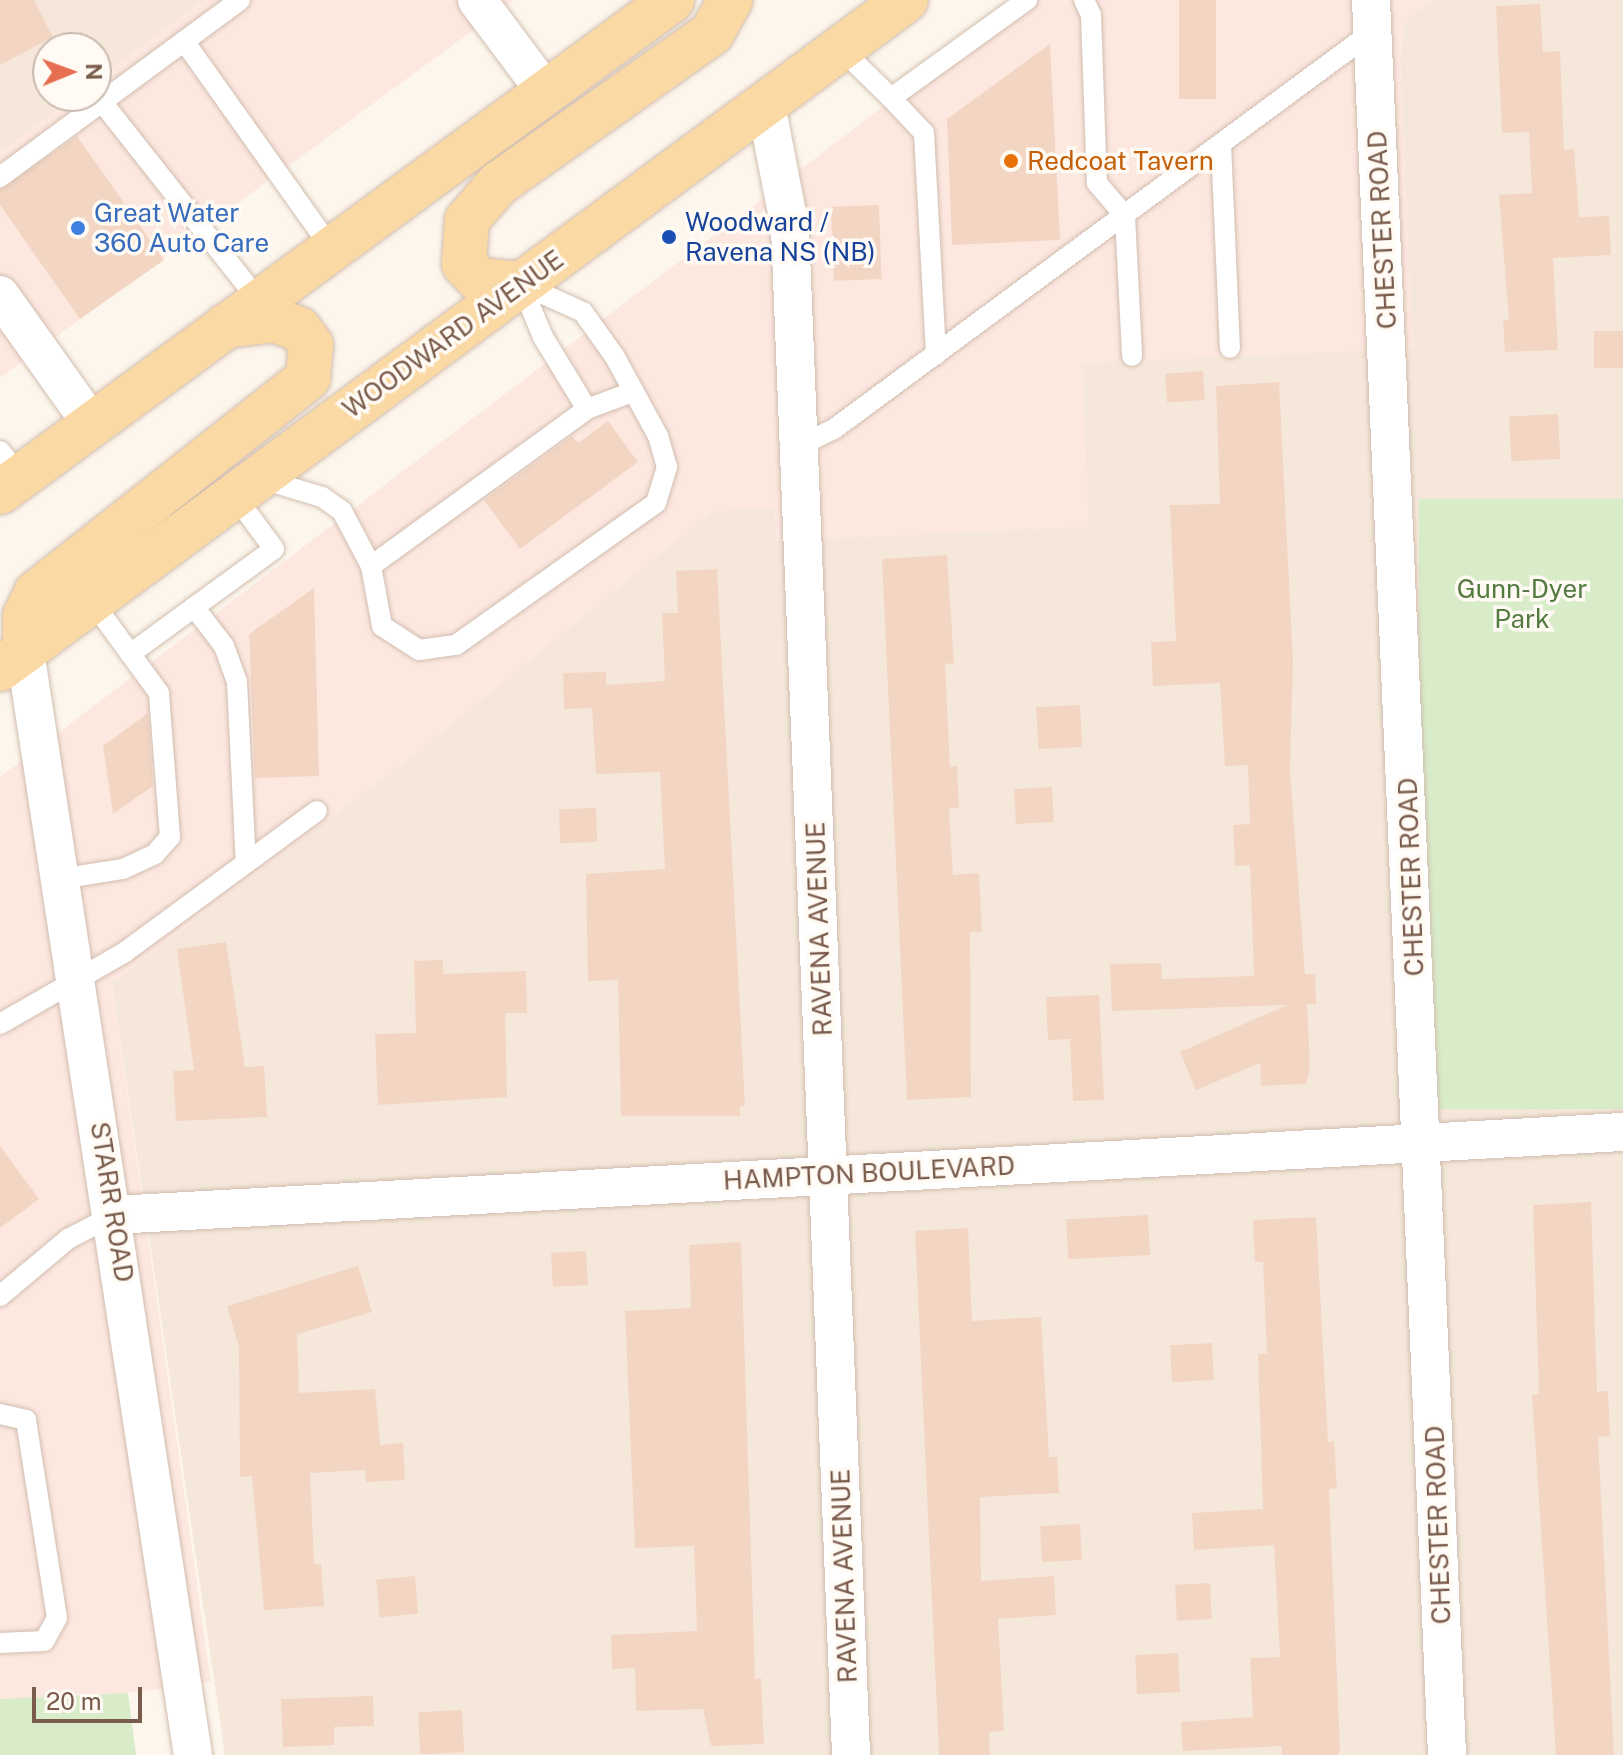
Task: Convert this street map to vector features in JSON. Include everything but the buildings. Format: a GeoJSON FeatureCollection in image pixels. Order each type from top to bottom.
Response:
{"type":"FeatureCollection","features":[{"type":"Feature","properties":{"kind":"main road"},"geometry":{"type":"LineString","coordinates":[[7,473],[93,426],[242,313],[672,0]]}},
{"type":"Feature","properties":{"kind":"main road"},"geometry":{"type":"LineString","coordinates":[[521,284],[479,280],[464,264],[467,220],[498,184],[712,33],[730,0]]}},
{"type":"Feature","properties":{"kind":"main road","name":"WOODWARD AVENUE"},"geometry":{"type":"LineString","coordinates":[[13,660],[906,0]]}},
{"type":"Feature","properties":{"kind":"main road"},"geometry":{"type":"LineString","coordinates":[[13,660],[25,616],[36,593],[308,378],[311,345],[299,329],[242,313]]}},
{"type":"Feature","properties":{"kind":"street"},"geometry":{"type":"LineString","coordinates":[[477,0],[545,91]]}},
{"type":"Feature","properties":{"kind":"street","name":"CHESTER ROAD"},"geometry":{"type":"LineString","coordinates":[[1372,16],[1447,1755]]}},
{"type":"Feature","properties":{"kind":"street","name":"RAVENA AVENUE"},"geometry":{"type":"LineString","coordinates":[[766,105],[790,228],[851,1755]]}},
{"type":"Feature","properties":{"kind":"street"},"geometry":{"type":"LineString","coordinates":[[0,295],[93,426]]}},
{"type":"Feature","properties":{"kind":"street","name":"STARR ROAD"},"geometry":{"type":"LineString","coordinates":[[13,660],[60,879],[114,1215],[193,1755]]}},
{"type":"Feature","properties":{"kind":"street","name":"HAMPTON BOULEVARD"},"geometry":{"type":"LineString","coordinates":[[114,1215],[1623,1132]]}},
{"type":"Feature","properties":{"kind":"lane"},"geometry":{"type":"LineString","coordinates":[[112,95],[240,0]]}},
{"type":"Feature","properties":{"kind":"lane"},"geometry":{"type":"LineString","coordinates":[[891,98],[1027,0]]}},
{"type":"Feature","properties":{"kind":"lane"},"geometry":{"type":"LineString","coordinates":[[1084,0],[1091,15],[1097,183],[1125,216],[1132,356]]}},
{"type":"Feature","properties":{"kind":"lane"},"geometry":{"type":"LineString","coordinates":[[799,446],[834,429],[1221,144],[1372,16]]}},
{"type":"Feature","properties":{"kind":"lane"},"geometry":{"type":"LineString","coordinates":[[184,41],[331,248]]}},
{"type":"Feature","properties":{"kind":"lane"},"geometry":{"type":"LineString","coordinates":[[840,48],[924,133],[936,355]]}},
{"type":"Feature","properties":{"kind":"lane"},"geometry":{"type":"LineString","coordinates":[[0,177],[88,112]]}},
{"type":"Feature","properties":{"kind":"lane"},"geometry":{"type":"LineString","coordinates":[[109,112],[242,313]]}},
{"type":"Feature","properties":{"kind":"lane"},"geometry":{"type":"LineString","coordinates":[[1221,144],[1230,348]]}},
{"type":"Feature","properties":{"kind":"lane"},"geometry":{"type":"LineString","coordinates":[[247,487],[322,497],[342,511],[371,566],[382,626],[419,650],[456,645],[656,503],[667,467],[658,436],[583,312],[521,284]]}},
{"type":"Feature","properties":{"kind":"lane"},"geometry":{"type":"LineString","coordinates":[[521,284],[543,337],[587,409]]}},
{"type":"Feature","properties":{"kind":"lane"},"geometry":{"type":"LineString","coordinates":[[371,566],[587,409],[632,392]]}},
{"type":"Feature","properties":{"kind":"lane"},"geometry":{"type":"LineString","coordinates":[[130,654],[274,549],[247,487]]}},
{"type":"Feature","properties":{"kind":"lane"},"geometry":{"type":"LineString","coordinates":[[60,879],[123,869],[155,854],[170,837],[159,693],[92,601]]}},
{"type":"Feature","properties":{"kind":"lane"},"geometry":{"type":"LineString","coordinates":[[194,607],[224,646],[237,682],[246,863]]}},
{"type":"Feature","properties":{"kind":"lane"},"geometry":{"type":"LineString","coordinates":[[0,1024],[125,952],[317,811]]}},
{"type":"Feature","properties":{"kind":"lane"},"geometry":{"type":"LineString","coordinates":[[0,1296],[68,1239],[114,1215]]}},
{"type":"Feature","properties":{"kind":"lane"},"geometry":{"type":"LineString","coordinates":[[0,1414],[26,1420],[57,1618],[44,1641],[0,1643]]}},
{"type":"Feature","properties":{"kind":"shaded area"},"geometry":{"type":"Polygon","coordinates":[[[0,0],[204,0],[112,68],[112,32],[32,32],[32,112],[54,112],[0,153],[0,0]]]}},
{"type":"Feature","properties":{"kind":"shaded area"},"geometry":{"type":"Polygon","coordinates":[[[204,0],[514,0],[0,378],[0,153],[54,112],[112,112],[112,68],[204,0]]]}},
{"type":"Feature","properties":{"kind":"shaded area"},"geometry":{"type":"Polygon","coordinates":[[[1024,0],[1434,0],[1405,20],[1400,60],[1413,348],[1082,363],[1089,526],[777,541],[775,508],[712,511],[421,749],[112,983],[211,1682],[128,1693],[0,1699],[0,777],[1024,0]]]}},
{"type":"Feature","properties":{"kind":"shaded area"},"geometry":{"type":"Polygon","coordinates":[[[1434,0],[1623,0],[1623,1755],[225,1755],[112,983],[421,749],[712,511],[775,508],[777,541],[1088,526],[1082,363],[1412,348],[1400,60],[1405,20],[1434,0]]]}},
{"type":"Feature","properties":{"kind":"green space","name":"Gunn-Dyer Park"},"geometry":{"type":"Polygon","coordinates":[[[1419,499],[1623,499],[1623,1109],[1419,1109],[1419,499]]]}},
{"type":"Feature","properties":{"kind":"green space"},"geometry":{"type":"Polygon","coordinates":[[[128,1693],[136,1755],[0,1755],[0,1699],[128,1693]]]}},
{"type":"Feature","properties":{"kind":"place","name":"Redcoat Tavern"},"geometry":{"type":"Point","coordinates":[1011,161]}},
{"type":"Feature","properties":{"kind":"place","name":"Great Water 360 Auto Care"},"geometry":{"type":"Point","coordinates":[78,228]}},
{"type":"Feature","properties":{"kind":"place","name":"Woodward / Ravena NS (NB)"},"geometry":{"type":"Point","coordinates":[669,237]}}]}
